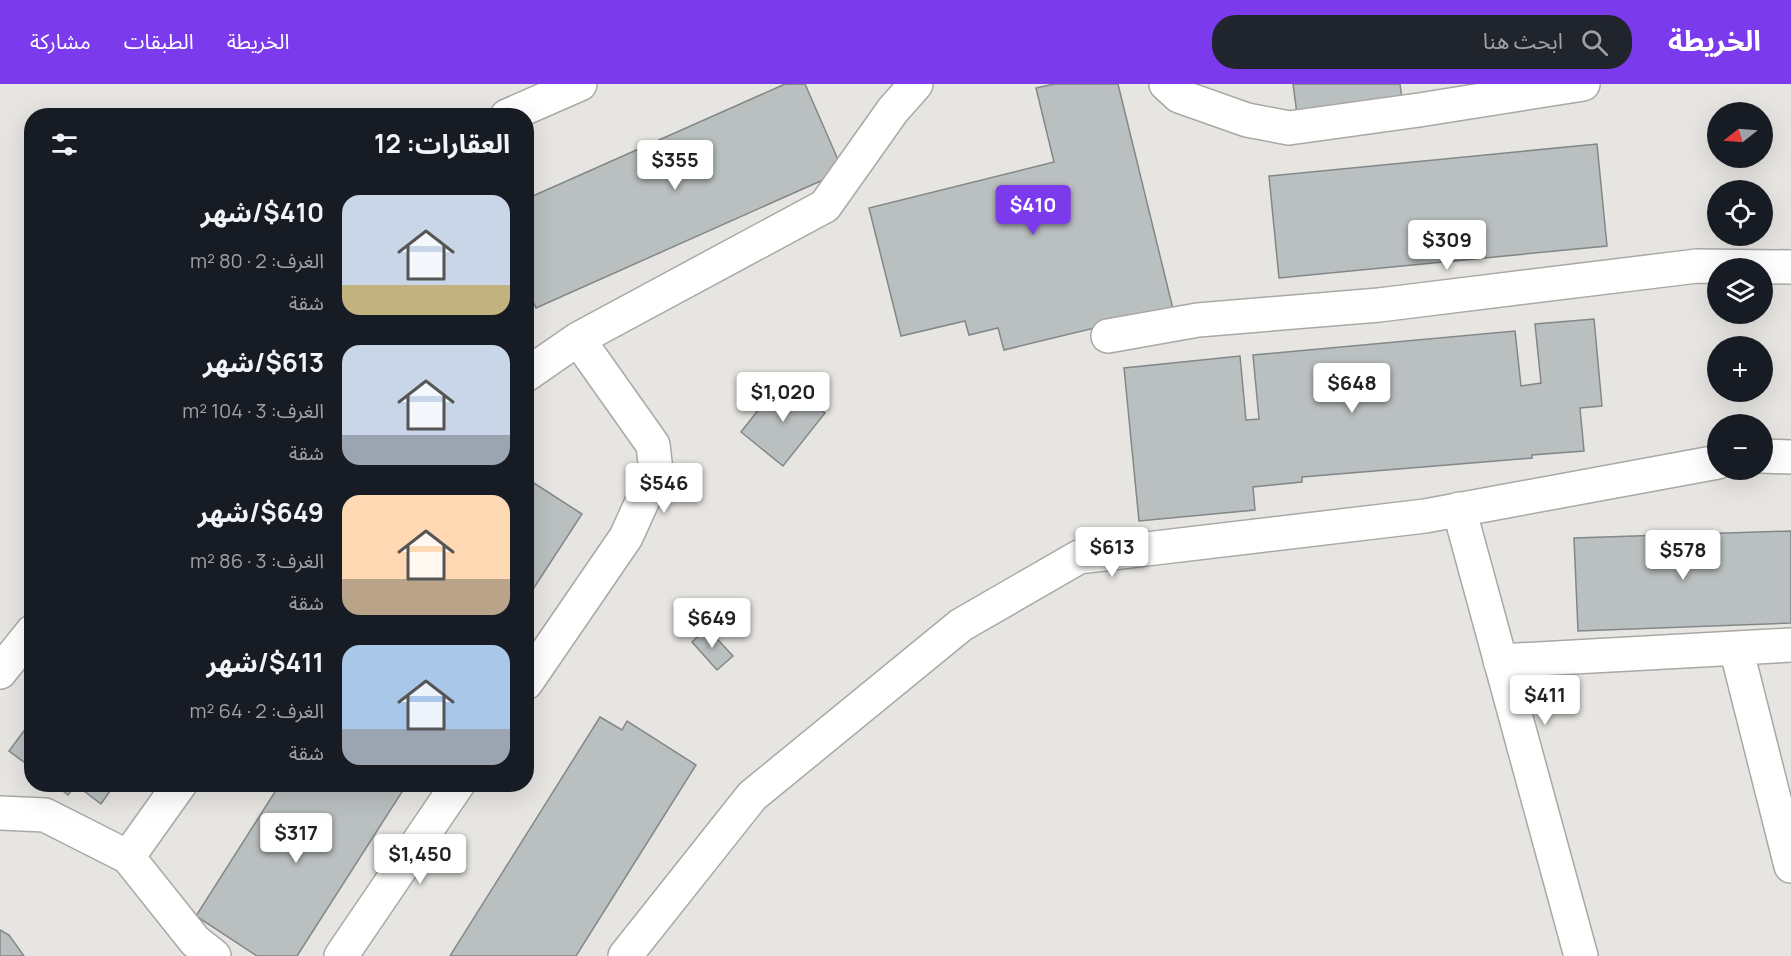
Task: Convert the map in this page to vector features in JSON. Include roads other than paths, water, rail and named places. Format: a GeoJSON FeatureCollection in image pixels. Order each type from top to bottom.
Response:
{"type":"FeatureCollection","features":[{"type":"Feature","properties":{"kind":"street"},"geometry":{"type":"LineString","coordinates":[[525,108],[580,84]]}},
{"type":"Feature","properties":{"kind":"street"},"geometry":{"type":"LineString","coordinates":[[534,369],[578,339],[825,206],[893,110],[916,84]]}},
{"type":"Feature","properties":{"kind":"street"},"geometry":{"type":"LineString","coordinates":[[1166,84],[1179,96],[1247,120],[1288,128],[1583,84]]}},
{"type":"Feature","properties":{"kind":"street"},"geometry":{"type":"LineString","coordinates":[[1108,336],[1198,320],[1379,305],[1698,266],[1791,267]]}},
{"type":"Feature","properties":{"kind":"street"},"geometry":{"type":"LineString","coordinates":[[534,671],[626,537],[656,471],[653,445],[578,339]]}},
{"type":"Feature","properties":{"kind":"street"},"geometry":{"type":"LineString","coordinates":[[1773,456],[1791,457]]}},
{"type":"Feature","properties":{"kind":"street"},"geometry":{"type":"LineString","coordinates":[[630,954],[752,796],[961,625],[1079,557],[1425,516],[1707,464]]}},
{"type":"Feature","properties":{"kind":"street"},"geometry":{"type":"LineString","coordinates":[[1459,509],[1581,956]]}},
{"type":"Feature","properties":{"kind":"street"},"geometry":{"type":"LineString","coordinates":[[0,672],[24,642]]}},
{"type":"Feature","properties":{"kind":"street"},"geometry":{"type":"LineString","coordinates":[[1500,661],[1791,645]]}},
{"type":"Feature","properties":{"kind":"street"},"geometry":{"type":"LineString","coordinates":[[1736,648],[1791,866]]}},
{"type":"Feature","properties":{"kind":"street"},"geometry":{"type":"LineString","coordinates":[[128,857],[174,792]]}},
{"type":"Feature","properties":{"kind":"street"},"geometry":{"type":"LineString","coordinates":[[340,956],[453,792]]}},
{"type":"Feature","properties":{"kind":"street"},"geometry":{"type":"LineString","coordinates":[[0,813],[45,815],[128,857],[195,941],[214,956]]}}]}
